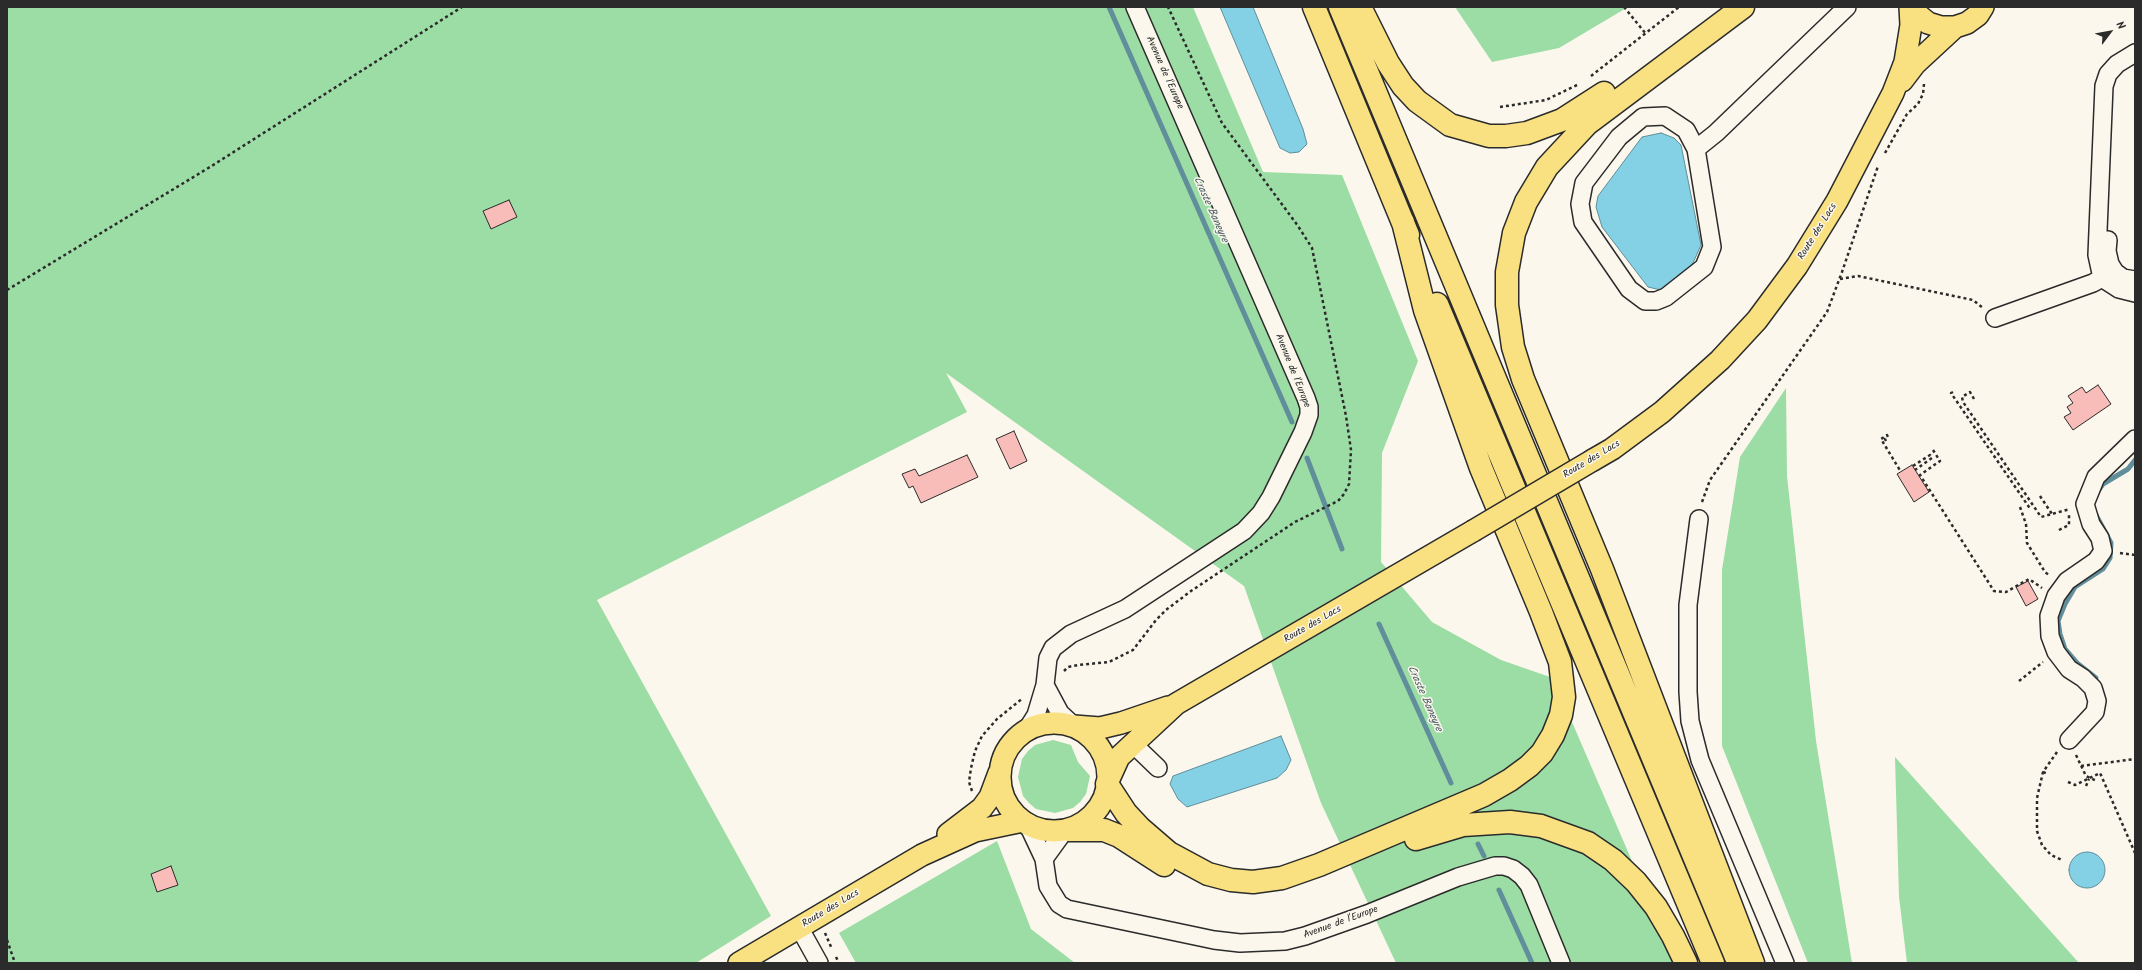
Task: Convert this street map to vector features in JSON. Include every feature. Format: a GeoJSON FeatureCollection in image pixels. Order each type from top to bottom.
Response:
{"type":"FeatureCollection","features":[{"type":"Feature","properties":{"kind":"highway"},"geometry":{"type":"LineString","coordinates":[[1314,7],[1402,222],[1713,963]]}},
{"type":"Feature","properties":{"kind":"highway"},"geometry":{"type":"LineString","coordinates":[[1340,7],[1738,963]]}},
{"type":"Feature","properties":{"kind":"highway"},"geometry":{"type":"LineString","coordinates":[[1360,7],[1388,62],[1403,86],[1417,101],[1450,125],[1489,136],[1506,136],[1546,128],[1578,111],[1720,7]]}},
{"type":"Feature","properties":{"kind":"highway"},"geometry":{"type":"LineString","coordinates":[[1743,7],[1587,124],[1547,167],[1526,202],[1514,233],[1507,272],[1507,305],[1513,347],[1523,379],[1602,569],[1753,963]]}},
{"type":"Feature","properties":{"kind":"highway"},"geometry":{"type":"LineString","coordinates":[[1108,782],[1126,813],[1140,828],[1169,853],[1208,874],[1231,880],[1253,882],[1282,878],[1319,865],[1484,795],[1510,780],[1529,766],[1542,753],[1553,735],[1561,715],[1564,698],[1560,662],[1544,619],[1475,453],[1425,310],[1402,222]]}},
{"type":"Feature","properties":{"kind":"highway"},"geometry":{"type":"LineString","coordinates":[[1067,830],[1104,830],[1119,836],[1184,877],[1224,892],[1246,895],[1286,890],[1327,876],[1401,844],[1444,829],[1488,822],[1510,822],[1541,826],[1588,843],[1612,860],[1636,882],[1656,907],[1686,963]]}},
{"type":"Feature","properties":{"kind":"main road","name":"Route des Lacs"},"geometry":{"type":"LineString","coordinates":[[1911,7],[1917,14],[1928,22],[1941,27],[1955,27],[1967,23],[1978,15],[1984,7]]}},
{"type":"Feature","properties":{"kind":"main road","name":"Route des Lacs"},"geometry":{"type":"LineString","coordinates":[[1074,726],[1100,728],[1121,723],[1176,704],[1593,460],[1636,432],[1680,397],[1720,360],[1757,320],[1796,266],[1837,201],[1893,93],[1905,62],[1911,25],[1911,7]]}},
{"type":"Feature","properties":{"kind":"main road","name":"Route des Lacs"},"geometry":{"type":"LineString","coordinates":[[1893,93],[1915,64],[1955,27]]}},
{"type":"Feature","properties":{"kind":"main road","name":"Route des Lacs"},"geometry":{"type":"LineString","coordinates":[[1108,782],[1118,757],[1176,704]]}},
{"type":"Feature","properties":{"kind":"main road"},"geometry":{"type":"LineString","coordinates":[[1057,723],[1074,726],[1088,734],[1099,747],[1106,762],[1108,782],[1105,796],[1097,811],[1085,822],[1067,830],[1055,832],[1041,830],[1025,823],[1015,815],[1006,801],[1001,786],[1000,769],[1005,754],[1014,741],[1026,731],[1041,724],[1057,723]]}},
{"type":"Feature","properties":{"kind":"main road","name":"Route des Lacs"},"geometry":{"type":"LineString","coordinates":[[922,854],[982,808],[990,796],[1000,769]]}},
{"type":"Feature","properties":{"kind":"main road","name":"Route des Lacs"},"geometry":{"type":"LineString","coordinates":[[739,963],[922,854],[975,830],[1025,823]]}},
{"type":"Feature","properties":{"kind":"street","name":"Avenue de l'Europe"},"geometry":{"type":"LineString","coordinates":[[1026,731],[1036,715],[1046,680],[1050,653],[1064,639],[1125,609],[1232,540],[1253,522],[1272,497],[1305,428],[1309,415],[1309,408],[1306,398],[1135,7]]}},
{"type":"Feature","properties":{"kind":"street"},"geometry":{"type":"LineString","coordinates":[[1696,149],[1716,132],[1847,7]]}},
{"type":"Feature","properties":{"kind":"street"},"geometry":{"type":"LineString","coordinates":[[2135,54],[2117,64],[2108,74],[2104,86],[2097,255],[2102,278],[2118,289],[2135,293]]}},
{"type":"Feature","properties":{"kind":"street"},"geometry":{"type":"LineString","coordinates":[[2135,65],[2123,72],[2117,81],[2115,91],[2107,251],[2110,264],[2115,272],[2123,278],[2135,280]]}},
{"type":"Feature","properties":{"kind":"street"},"geometry":{"type":"LineString","coordinates":[[1665,116],[1686,130],[1696,149],[1712,247],[1704,267],[1666,297],[1656,301],[1645,301],[1629,289],[1584,222],[1580,204],[1584,183],[1619,137],[1643,118],[1665,116]]}},
{"type":"Feature","properties":{"kind":"street"},"geometry":{"type":"LineString","coordinates":[[1995,318],[2093,283],[2102,278]]}},
{"type":"Feature","properties":{"kind":"street"},"geometry":{"type":"LineString","coordinates":[[2069,740],[2095,712],[2097,701],[2093,688],[2083,678],[2069,669],[2056,652],[2050,636],[2049,616],[2056,596],[2067,581],[2096,561],[2103,551],[2100,538],[2091,524],[2085,504],[2096,477],[2135,439]]}},
{"type":"Feature","properties":{"kind":"street"},"geometry":{"type":"LineString","coordinates":[[1699,518],[1688,605],[1688,692],[1690,721],[1700,760],[1785,963]]}},
{"type":"Feature","properties":{"kind":"street"},"geometry":{"type":"LineString","coordinates":[[1046,680],[1058,710],[1074,726]]}},
{"type":"Feature","properties":{"kind":"street"},"geometry":{"type":"LineString","coordinates":[[1132,743],[1158,768]]}},
{"type":"Feature","properties":{"kind":"street","name":"Avenue de l'Europe"},"geometry":{"type":"LineString","coordinates":[[1025,823],[1044,859],[1048,886],[1059,904],[1066,909],[1214,940],[1240,942],[1285,941],[1305,936],[1367,914],[1458,877],[1495,866],[1504,866],[1518,872],[1529,885],[1560,963]]}},
{"type":"Feature","properties":{"kind":"street"},"geometry":{"type":"LineString","coordinates":[[1044,859],[1067,830]]}},
{"type":"Feature","properties":{"kind":"street"},"geometry":{"type":"LineString","coordinates":[[799,927],[819,963]]}},
{"type":"Feature","properties":{"kind":"path"},"geometry":{"type":"LineString","coordinates":[[7,290],[210,167],[462,7]]}},
{"type":"Feature","properties":{"kind":"path"},"geometry":{"type":"LineString","coordinates":[[1046,680],[1059,676],[1068,667],[1109,662],[1133,650],[1156,620],[1166,610],[1191,591],[1311,513],[1338,501],[1344,494],[1349,484],[1351,450],[1346,416],[1312,248],[1298,226],[1222,123],[1168,7]]}},
{"type":"Feature","properties":{"kind":"path"},"geometry":{"type":"LineString","coordinates":[[1624,7],[1646,34]]}},
{"type":"Feature","properties":{"kind":"path"},"geometry":{"type":"LineString","coordinates":[[1590,77],[1679,7]]}},
{"type":"Feature","properties":{"kind":"path"},"geometry":{"type":"LineString","coordinates":[[1882,159],[1907,114],[1918,104],[1924,94],[1924,81]]}},
{"type":"Feature","properties":{"kind":"path"},"geometry":{"type":"LineString","coordinates":[[1500,108],[1546,100],[1584,82]]}},
{"type":"Feature","properties":{"kind":"path"},"geometry":{"type":"LineString","coordinates":[[1699,518],[1710,480],[1826,312],[1839,280],[1878,165]]}},
{"type":"Feature","properties":{"kind":"path"},"geometry":{"type":"LineString","coordinates":[[1839,280],[1858,276],[1973,300],[1995,318]]}},
{"type":"Feature","properties":{"kind":"path"},"geometry":{"type":"LineString","coordinates":[[1953,392],[1951,393],[2031,510]]}},
{"type":"Feature","properties":{"kind":"path"},"geometry":{"type":"LineString","coordinates":[[1974,399],[1970,392],[1962,397],[1963,402],[2041,517],[2052,514],[2040,496]]}},
{"type":"Feature","properties":{"kind":"path"},"geometry":{"type":"LineString","coordinates":[[1886,441],[1885,439],[1888,437],[1887,435],[1880,438],[1901,472]]}},
{"type":"Feature","properties":{"kind":"path"},"geometry":{"type":"LineString","coordinates":[[1933,450],[1940,461],[1920,475],[1928,490],[1994,591],[2006,592],[2028,579],[2056,596]]}},
{"type":"Feature","properties":{"kind":"path"},"geometry":{"type":"LineString","coordinates":[[1913,466],[1930,455],[1932,458],[1915,470]]}},
{"type":"Feature","properties":{"kind":"path"},"geometry":{"type":"LineString","coordinates":[[2020,508],[2026,524],[2027,544],[2045,572],[2052,577],[2067,581]]}},
{"type":"Feature","properties":{"kind":"path"},"geometry":{"type":"LineString","coordinates":[[2059,530],[2069,525],[2069,509]]}},
{"type":"Feature","properties":{"kind":"path"},"geometry":{"type":"LineString","coordinates":[[2118,553],[2135,555]]}},
{"type":"Feature","properties":{"kind":"path"},"geometry":{"type":"LineString","coordinates":[[2019,681],[2056,652]]}},
{"type":"Feature","properties":{"kind":"path"},"geometry":{"type":"LineString","coordinates":[[982,808],[973,793],[969,782],[975,751],[982,736],[997,719],[1025,696]]}},
{"type":"Feature","properties":{"kind":"path"},"geometry":{"type":"LineString","coordinates":[[2062,860],[2052,855],[2042,845],[2038,831],[2037,798],[2044,772],[2056,754],[2069,740],[2086,776],[2096,781]]}},
{"type":"Feature","properties":{"kind":"path"},"geometry":{"type":"LineString","coordinates":[[2081,766],[2135,759]]}},
{"type":"Feature","properties":{"kind":"path"},"geometry":{"type":"LineString","coordinates":[[2044,772],[2048,774]]}},
{"type":"Feature","properties":{"kind":"path"},"geometry":{"type":"LineString","coordinates":[[2068,782],[2075,785],[2100,773],[2135,853]]}},
{"type":"Feature","properties":{"kind":"path"},"geometry":{"type":"LineString","coordinates":[[2086,786],[2089,778]]}},
{"type":"Feature","properties":{"kind":"path"},"geometry":{"type":"LineString","coordinates":[[818,916],[839,963]]}},
{"type":"Feature","properties":{"kind":"path"},"geometry":{"type":"LineString","coordinates":[[7,940],[15,963]]}},
{"type":"Feature","properties":{"kind":"green space"},"geometry":{"type":"Polygon","coordinates":[[[7,7],[1193,7],[1263,172],[1342,175],[1418,361],[1382,453],[1381,562],[1432,622],[1501,660],[1553,678],[1676,963],[1396,963],[1321,803],[1244,586],[946,373],[967,412],[597,600],[771,916],[696,963],[7,963],[7,7]]]}},
{"type":"Feature","properties":{"kind":"green space"},"geometry":{"type":"Polygon","coordinates":[[[1455,7],[1628,7],[1559,48],[1492,62],[1455,7]]]}},
{"type":"Feature","properties":{"kind":"green space"},"geometry":{"type":"Polygon","coordinates":[[[1786,388],[1787,476],[1816,741],[1852,963],[1808,963],[1722,746],[1722,570],[1740,457],[1786,388]]]}},
{"type":"Feature","properties":{"kind":"green space"},"geometry":{"type":"Polygon","coordinates":[[[1053,740],[1071,745],[1078,762],[1090,776],[1086,794],[1080,802],[1073,808],[1055,813],[1036,809],[1029,803],[1023,796],[1018,777],[1022,759],[1028,751],[1035,745],[1053,740]]]}},
{"type":"Feature","properties":{"kind":"green space"},"geometry":{"type":"Polygon","coordinates":[[[1895,757],[2079,963],[1907,963],[1899,897],[1895,757]]]}},
{"type":"Feature","properties":{"kind":"green space"},"geometry":{"type":"Polygon","coordinates":[[[997,841],[1031,929],[1075,963],[856,963],[839,933],[997,841]]]}},
{"type":"Feature","properties":{"kind":"water"},"geometry":{"type":"Polygon","coordinates":[[[1220,7],[1253,7],[1303,129],[1307,144],[1299,152],[1290,153],[1280,148],[1220,7]]]}},
{"type":"Feature","properties":{"kind":"water"},"geometry":{"type":"Polygon","coordinates":[[[1661,133],[1674,138],[1681,145],[1701,245],[1693,263],[1676,283],[1661,290],[1648,287],[1602,227],[1596,207],[1598,196],[1642,137],[1661,133]]]}},
{"type":"Feature","properties":{"kind":"water"},"geometry":{"type":"Polygon","coordinates":[[[1281,736],[1291,760],[1286,770],[1277,778],[1187,807],[1178,799],[1170,784],[1173,776],[1281,736]]]}},
{"type":"Feature","properties":{"kind":"water"},"geometry":{"type":"Polygon","coordinates":[[[2087,852],[2100,857],[2105,870],[2100,883],[2087,888],[2074,883],[2069,870],[2074,857],[2087,852]]]}},
{"type":"Feature","properties":{"kind":"building"},"geometry":{"type":"Polygon","coordinates":[[[509,200],[517,217],[491,229],[483,211],[509,200]]]}},
{"type":"Feature","properties":{"kind":"building"},"geometry":{"type":"Polygon","coordinates":[[[2098,385],[2111,404],[2073,430],[2064,417],[2071,413],[2067,407],[2073,403],[2068,396],[2082,387],[2086,393],[2098,385]]]}},
{"type":"Feature","properties":{"kind":"building"},"geometry":{"type":"Polygon","coordinates":[[[1014,431],[1027,461],[1010,469],[996,439],[1014,431]]]}},
{"type":"Feature","properties":{"kind":"building"},"geometry":{"type":"Polygon","coordinates":[[[967,455],[978,477],[921,503],[913,486],[909,488],[902,474],[915,469],[919,476],[967,455]]]}},
{"type":"Feature","properties":{"kind":"building"},"geometry":{"type":"Polygon","coordinates":[[[1912,465],[1929,492],[1914,502],[1897,474],[1912,465]]]}},
{"type":"Feature","properties":{"kind":"building"},"geometry":{"type":"Polygon","coordinates":[[[2028,581],[2038,599],[2026,606],[2016,587],[2028,581]]]}},
{"type":"Feature","properties":{"kind":"building"},"geometry":{"type":"Polygon","coordinates":[[[171,866],[178,885],[157,892],[151,874],[171,866]]]}},
{"type":"Feature","properties":{"kind":"waterway","name":"Craste Baneyre"},"geometry":{"type":"LineString","coordinates":[[1109,7],[1292,422]]}},
{"type":"Feature","properties":{"kind":"waterway","name":"Craste Baneyre"},"geometry":{"type":"LineString","coordinates":[[1307,458],[1342,549]]}},
{"type":"Feature","properties":{"kind":"waterway"},"geometry":{"type":"LineString","coordinates":[[2098,491],[2103,484],[2128,469],[2135,460]]}},
{"type":"Feature","properties":{"kind":"waterway"},"geometry":{"type":"LineString","coordinates":[[2096,515],[2111,543],[2110,558],[2103,569],[2075,587],[2065,604],[2058,621],[2060,634],[2065,649],[2077,663],[2096,678]]}},
{"type":"Feature","properties":{"kind":"waterway","name":"Craste Baneyre"},"geometry":{"type":"LineString","coordinates":[[1379,624],[1451,783]]}},
{"type":"Feature","properties":{"kind":"waterway","name":"Craste Baneyre"},"geometry":{"type":"LineString","coordinates":[[1478,844],[1484,856]]}},
{"type":"Feature","properties":{"kind":"waterway","name":"Craste Baneyre"},"geometry":{"type":"LineString","coordinates":[[1499,890],[1532,963]]}}]}
